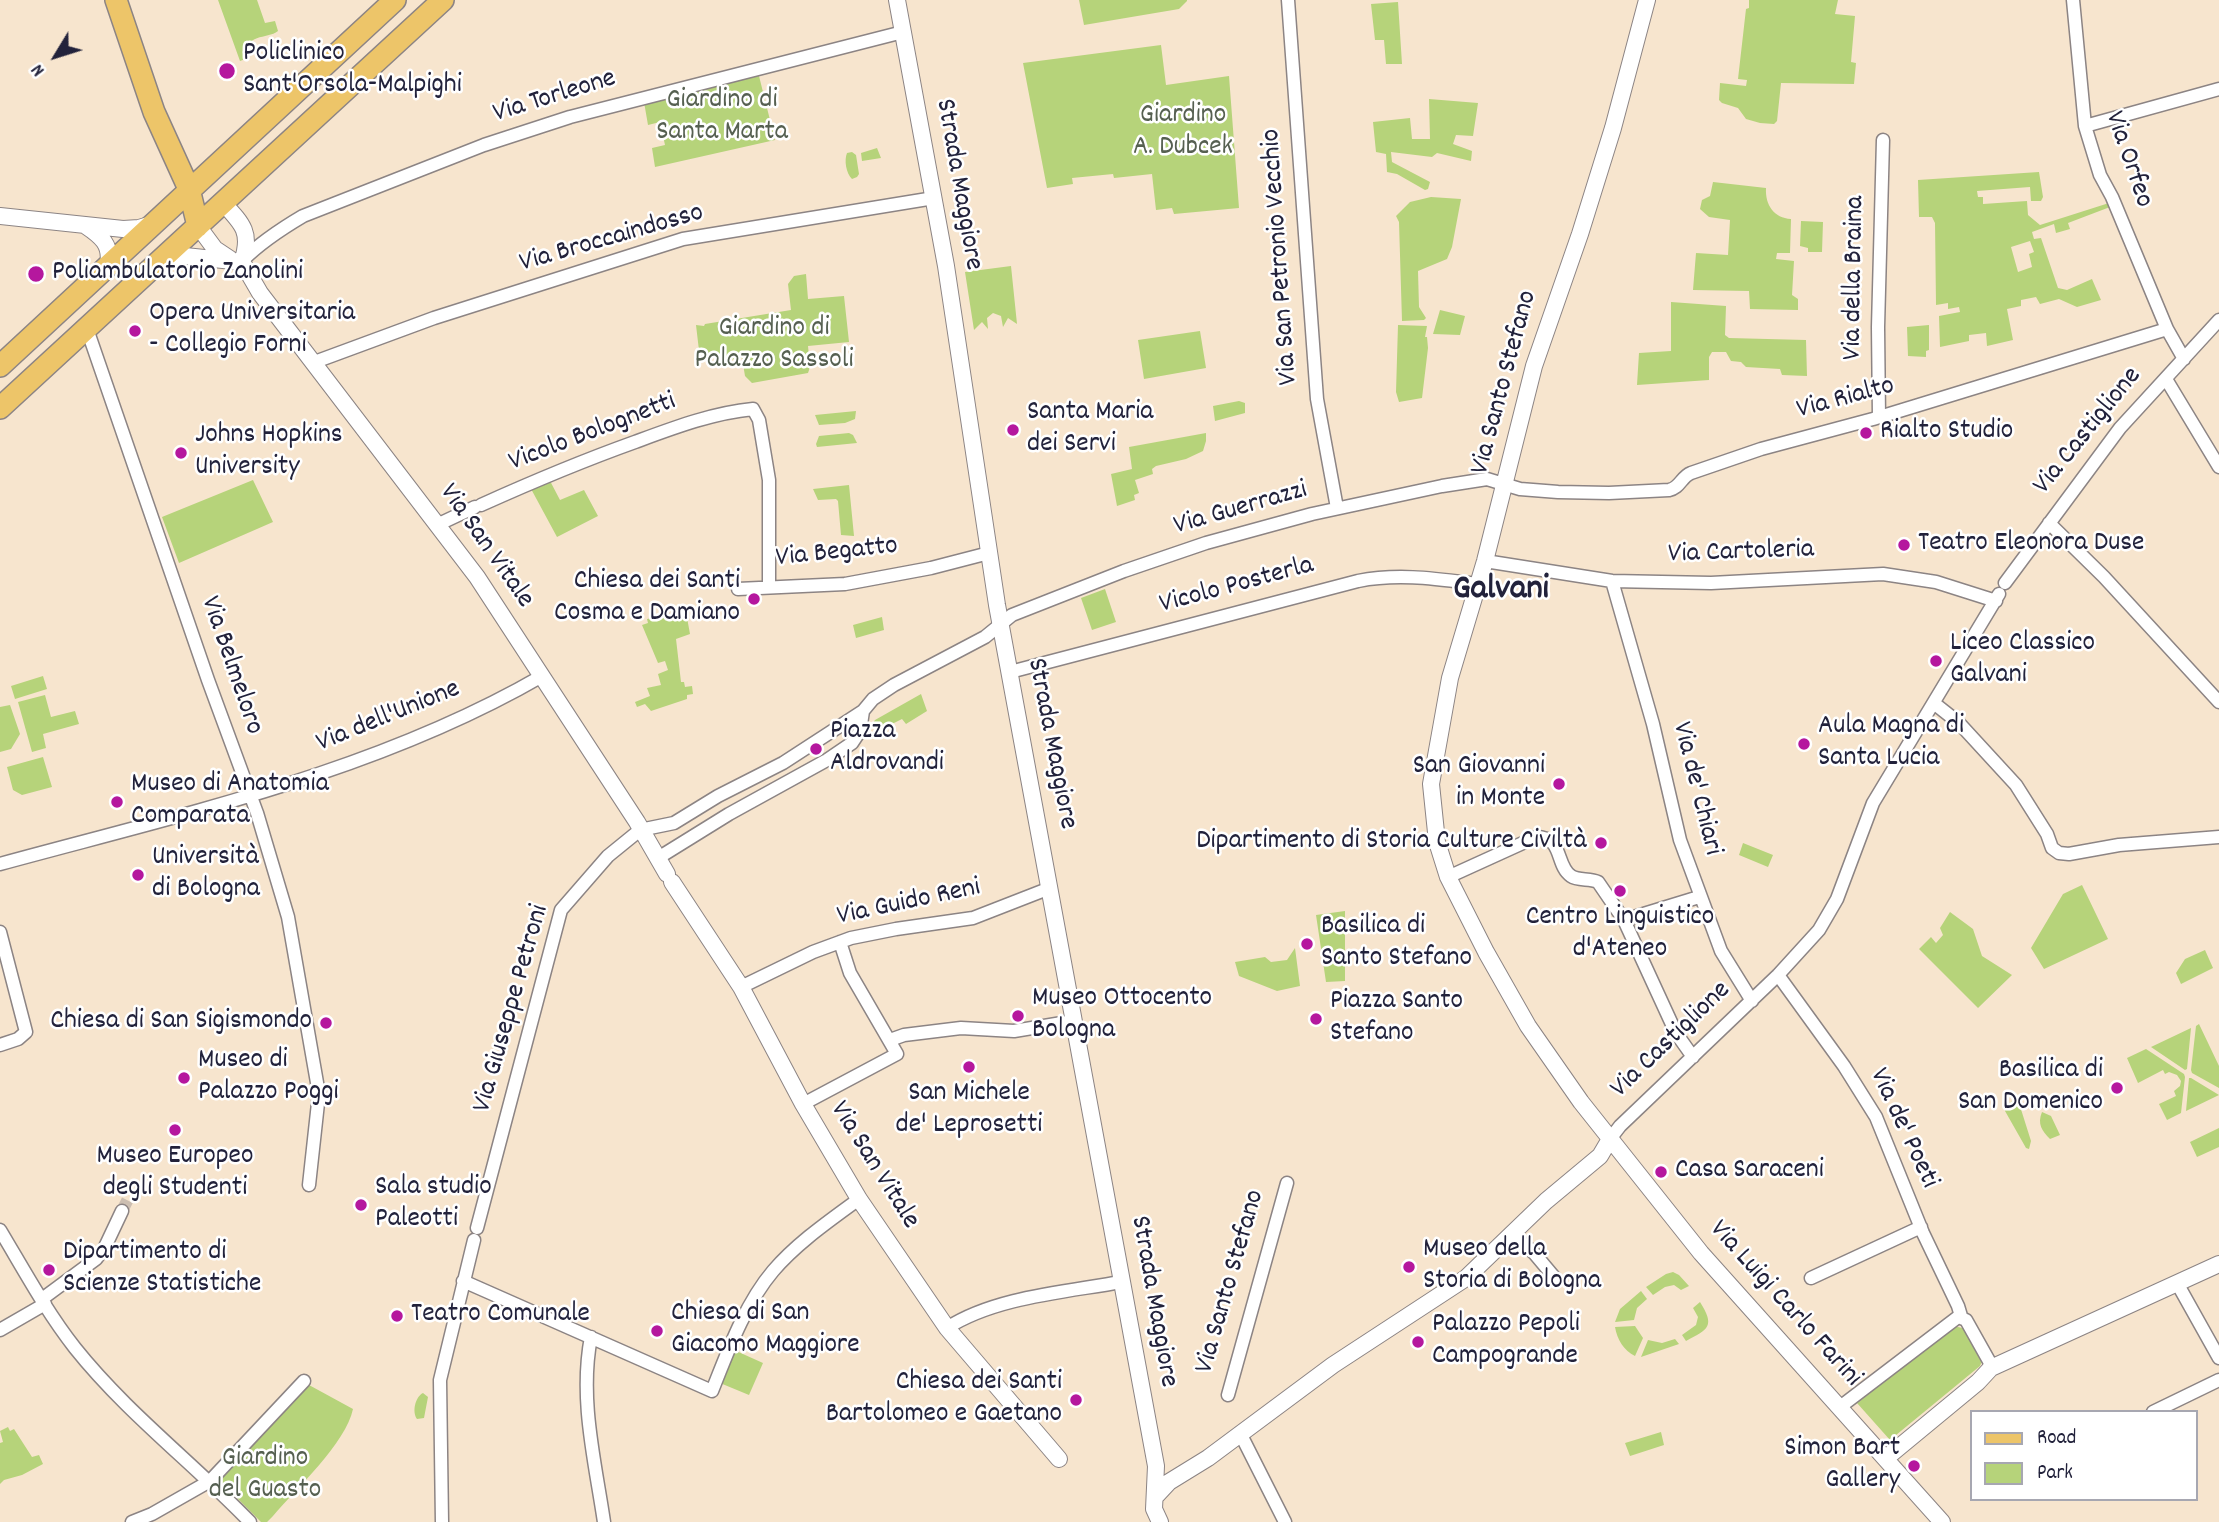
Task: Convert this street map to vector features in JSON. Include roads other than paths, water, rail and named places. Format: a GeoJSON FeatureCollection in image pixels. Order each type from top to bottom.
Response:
{"type":"FeatureCollection","features":[{"type":"Feature","properties":{"kind":"main road"},"geometry":{"type":"LineString","coordinates":[[116,0],[153,112],[189,190],[198,226]]}},
{"type":"Feature","properties":{"kind":"main road"},"geometry":{"type":"LineString","coordinates":[[0,366],[395,0]]}},
{"type":"Feature","properties":{"kind":"main road"},"geometry":{"type":"LineString","coordinates":[[0,408],[443,0]]}},
{"type":"Feature","properties":{"kind":"main road"},"geometry":{"type":"LineString","coordinates":[[189,190],[223,203]]}},
{"type":"Feature","properties":{"kind":"street","name":"Strada Maggiore"},"geometry":{"type":"LineString","coordinates":[[897,0],[934,198],[1001,624],[1156,1466],[1154,1509],[1160,1522]]}},
{"type":"Feature","properties":{"kind":"street","name":"Via San Petronio Vecchio"},"geometry":{"type":"LineString","coordinates":[[1288,0],[1317,399],[1337,508]]}},
{"type":"Feature","properties":{"kind":"street","name":"Via Santo Stefano"},"geometry":{"type":"LineString","coordinates":[[1431,783],[1450,678],[1479,584],[1534,366],[1580,234],[1647,0]]}},
{"type":"Feature","properties":{"kind":"street","name":"Via Orfeo"},"geometry":{"type":"LineString","coordinates":[[2073,0],[2085,126],[2100,175],[2112,197],[2166,329]]}},
{"type":"Feature","properties":{"kind":"street","name":"Via Torleone"},"geometry":{"type":"LineString","coordinates":[[237,261],[303,216],[484,145],[591,111],[903,33]]}},
{"type":"Feature","properties":{"kind":"street"},"geometry":{"type":"LineString","coordinates":[[2085,126],[2219,89]]}},
{"type":"Feature","properties":{"kind":"street","name":"Via della Braina"},"geometry":{"type":"LineString","coordinates":[[1879,417],[1878,327],[1883,139]]}},
{"type":"Feature","properties":{"kind":"street","name":"Via Broccaindosso"},"geometry":{"type":"LineString","coordinates":[[312,363],[434,318],[683,239],[934,198]]}},
{"type":"Feature","properties":{"kind":"street"},"geometry":{"type":"LineString","coordinates":[[223,203],[240,222],[247,236],[247,248],[237,261]]}},
{"type":"Feature","properties":{"kind":"street"},"geometry":{"type":"LineString","coordinates":[[0,216],[131,229],[152,224]]}},
{"type":"Feature","properties":{"kind":"street"},"geometry":{"type":"LineString","coordinates":[[84,224],[104,239],[108,265]]}},
{"type":"Feature","properties":{"kind":"street"},"geometry":{"type":"LineString","coordinates":[[198,226],[215,249],[237,261]]}},
{"type":"Feature","properties":{"kind":"street"},"geometry":{"type":"LineString","coordinates":[[162,259],[185,256],[237,261]]}},
{"type":"Feature","properties":{"kind":"street","name":"Via San Vitale"},"geometry":{"type":"LineString","coordinates":[[237,261],[312,363],[477,576],[741,987],[803,1104],[859,1199],[947,1328],[1059,1459]]}},
{"type":"Feature","properties":{"kind":"street","name":"Via Castiglione"},"geometry":{"type":"LineString","coordinates":[[1155,1497],[1169,1482],[1200,1463],[1334,1364],[1466,1278],[1546,1201],[1600,1156],[1620,1126],[1752,1001],[1819,930],[1837,899],[1873,803],[2000,593],[2120,428],[2219,320]]}},
{"type":"Feature","properties":{"kind":"street","name":"Via Belmeloro"},"geometry":{"type":"LineString","coordinates":[[86,329],[96,350],[282,893],[319,1094],[309,1185]]}},
{"type":"Feature","properties":{"kind":"street"},"geometry":{"type":"LineString","coordinates":[[2166,329],[2184,359]]}},
{"type":"Feature","properties":{"kind":"street","name":"Via Rialto"},"geometry":{"type":"LineString","coordinates":[[1506,483],[1520,489],[1566,493],[1670,490],[1677,487],[1686,475],[1761,449],[1879,417],[2166,329]]}},
{"type":"Feature","properties":{"kind":"street"},"geometry":{"type":"LineString","coordinates":[[2166,379],[2219,467]]}},
{"type":"Feature","properties":{"kind":"street","name":"Vicolo Bolognetti"},"geometry":{"type":"LineString","coordinates":[[439,524],[584,460],[679,426],[753,409],[760,420],[769,480],[769,586]]}},
{"type":"Feature","properties":{"kind":"street","name":"Via Guerrazzi"},"geometry":{"type":"LineString","coordinates":[[1001,624],[1012,615],[1149,563],[1259,527],[1464,482],[1487,479],[1506,483]]}},
{"type":"Feature","properties":{"kind":"street"},"geometry":{"type":"LineString","coordinates":[[2049,523],[2104,577],[2219,702]]}},
{"type":"Feature","properties":{"kind":"street","name":"Via Begatto"},"geometry":{"type":"LineString","coordinates":[[738,589],[845,584],[989,553]]}},
{"type":"Feature","properties":{"kind":"street","name":"Via Cartoleria"},"geometry":{"type":"LineString","coordinates":[[1485,561],[1612,581],[1712,583],[1883,574],[2000,593]]}},
{"type":"Feature","properties":{"kind":"street","name":"Vicolo Posterla"},"geometry":{"type":"LineString","coordinates":[[1010,672],[1378,577],[1418,576],[1479,584]]}},
{"type":"Feature","properties":{"kind":"street","name":"Via de' Chiari"},"geometry":{"type":"LineString","coordinates":[[1612,581],[1653,724],[1680,840],[1721,951],[1752,1001]]}},
{"type":"Feature","properties":{"kind":"street"},"geometry":{"type":"LineString","coordinates":[[640,830],[674,823],[718,796],[783,763],[863,712],[873,699],[894,685],[985,637],[1001,624]]}},
{"type":"Feature","properties":{"kind":"street","name":"Via dell'Unione"},"geometry":{"type":"LineString","coordinates":[[0,864],[250,795],[397,744],[506,697],[542,676]]}},
{"type":"Feature","properties":{"kind":"street"},"geometry":{"type":"LineString","coordinates":[[1935,704],[1959,723],[2016,785],[2047,834],[2052,848],[2059,852],[2069,854],[2119,845],[2219,837]]}},
{"type":"Feature","properties":{"kind":"street"},"geometry":{"type":"LineString","coordinates":[[658,858],[852,743],[860,731],[863,712]]}},
{"type":"Feature","properties":{"kind":"street","name":"Via Luigi Carlo Farini"},"geometry":{"type":"LineString","coordinates":[[1431,783],[1437,842],[1448,877],[1528,1026],[1610,1139],[1701,1253],[1942,1522]]}},
{"type":"Feature","properties":{"kind":"street"},"geometry":{"type":"LineString","coordinates":[[718,796],[729,814]]}},
{"type":"Feature","properties":{"kind":"street","name":"Via Giuseppe Petroni"},"geometry":{"type":"LineString","coordinates":[[442,1522],[439,1389],[443,1363],[561,910],[608,856],[640,830]]}},
{"type":"Feature","properties":{"kind":"street"},"geometry":{"type":"LineString","coordinates":[[1448,877],[1536,838],[1549,839],[1568,874],[1594,880],[1603,887],[1624,920],[1676,1033],[1693,1057]]}},
{"type":"Feature","properties":{"kind":"street","name":"Via Guido Reni"},"geometry":{"type":"LineString","coordinates":[[741,987],[840,942],[896,929],[973,918],[1050,888]]}},
{"type":"Feature","properties":{"kind":"street"},"geometry":{"type":"LineString","coordinates":[[1624,920],[1699,897]]}},
{"type":"Feature","properties":{"kind":"street"},"geometry":{"type":"LineString","coordinates":[[0,932],[26,1032],[18,1039],[0,1045]]}},
{"type":"Feature","properties":{"kind":"street"},"geometry":{"type":"LineString","coordinates":[[803,1104],[895,1056],[897,1051],[850,973],[840,942]]}},
{"type":"Feature","properties":{"kind":"street","name":"Via de' Poeti"},"geometry":{"type":"LineString","coordinates":[[1778,975],[1844,1066],[1875,1117],[1961,1316],[1973,1332],[1991,1368]]}},
{"type":"Feature","properties":{"kind":"street"},"geometry":{"type":"LineString","coordinates":[[890,1040],[904,1035],[961,1028],[1007,1031],[1074,1021]]}},
{"type":"Feature","properties":{"kind":"street","name":"Via Santo Stefano"},"geometry":{"type":"LineString","coordinates":[[1228,1395],[1287,1183]]}},
{"type":"Feature","properties":{"kind":"street"},"geometry":{"type":"LineString","coordinates":[[463,1281],[712,1391],[749,1307],[772,1272],[808,1237],[859,1199]]}},
{"type":"Feature","properties":{"kind":"street"},"geometry":{"type":"LineString","coordinates":[[0,1330],[43,1301],[96,1259],[105,1247],[122,1211]]}},
{"type":"Feature","properties":{"kind":"street"},"geometry":{"type":"LineString","coordinates":[[1811,1278],[1921,1227]]}},
{"type":"Feature","properties":{"kind":"street"},"geometry":{"type":"LineString","coordinates":[[0,1230],[75,1348],[119,1396],[250,1522]]}},
{"type":"Feature","properties":{"kind":"street"},"geometry":{"type":"LineString","coordinates":[[1512,1234],[1534,1253],[1555,1278]]}},
{"type":"Feature","properties":{"kind":"street"},"geometry":{"type":"LineString","coordinates":[[1886,1458],[1978,1382],[1991,1368],[2045,1346],[2219,1264]]}},
{"type":"Feature","properties":{"kind":"street"},"geometry":{"type":"LineString","coordinates":[[947,1328],[963,1317],[991,1307],[1121,1282]]}},
{"type":"Feature","properties":{"kind":"street"},"geometry":{"type":"LineString","coordinates":[[2177,1283],[2219,1358]]}},
{"type":"Feature","properties":{"kind":"street"},"geometry":{"type":"LineString","coordinates":[[1840,1407],[1961,1316]]}},
{"type":"Feature","properties":{"kind":"street"},"geometry":{"type":"LineString","coordinates":[[591,1337],[586,1368],[587,1409],[604,1522]]}},
{"type":"Feature","properties":{"kind":"street"},"geometry":{"type":"LineString","coordinates":[[2157,1410],[2219,1380]]}},
{"type":"Feature","properties":{"kind":"street"},"geometry":{"type":"LineString","coordinates":[[132,1522],[152,1514],[210,1481],[304,1381]]}},
{"type":"Feature","properties":{"kind":"street"},"geometry":{"type":"LineString","coordinates":[[1240,1433],[1285,1522]]}},
{"type":"Feature","properties":{"kind":"tunnel"},"geometry":{"type":"LineString","coordinates":[[122,1211],[129,1197]]}},
{"type":"Feature","properties":{"kind":"place","name":"Policlinico Sant'Orsola-Malpighi"},"geometry":{"type":"Point","coordinates":[227,71]}},
{"type":"Feature","properties":{"kind":"place","name":"Poliambulatorio Zanolini"},"geometry":{"type":"Point","coordinates":[36,274]}},
{"type":"Feature","properties":{"kind":"place","name":"Opera Universitaria - Collegio Forni"},"geometry":{"type":"Point","coordinates":[135,331]}},
{"type":"Feature","properties":{"kind":"place","name":"Santa Maria dei Servi"},"geometry":{"type":"Point","coordinates":[1013,430]}},
{"type":"Feature","properties":{"kind":"place","name":"Rialto Studio"},"geometry":{"type":"Point","coordinates":[1866,433]}},
{"type":"Feature","properties":{"kind":"place","name":"Johns Hopkins University"},"geometry":{"type":"Point","coordinates":[181,453]}},
{"type":"Feature","properties":{"kind":"place","name":"Teatro Eleonora Duse"},"geometry":{"type":"Point","coordinates":[1904,545]}},
{"type":"Feature","properties":{"kind":"place","name":"Chiesa dei Santi Cosma e Damiano"},"geometry":{"type":"Point","coordinates":[754,599]}},
{"type":"Feature","properties":{"kind":"place","name":"Liceo Classico Galvani"},"geometry":{"type":"Point","coordinates":[1936,661]}},
{"type":"Feature","properties":{"kind":"place","name":"Aula Magna di Santa Lucia"},"geometry":{"type":"Point","coordinates":[1804,744]}},
{"type":"Feature","properties":{"kind":"place","name":"Piazza Aldrovandi"},"geometry":{"type":"Point","coordinates":[816,749]}},
{"type":"Feature","properties":{"kind":"place","name":"San Giovanni in Monte"},"geometry":{"type":"Point","coordinates":[1559,784]}},
{"type":"Feature","properties":{"kind":"place","name":"Museo di Anatomia Comparata"},"geometry":{"type":"Point","coordinates":[117,802]}},
{"type":"Feature","properties":{"kind":"place","name":"Dipartimento di Storia Culture Civiltà"},"geometry":{"type":"Point","coordinates":[1601,843]}},
{"type":"Feature","properties":{"kind":"place","name":"Università di Bologna"},"geometry":{"type":"Point","coordinates":[138,875]}},
{"type":"Feature","properties":{"kind":"place","name":"Centro Linguistico d'Ateneo"},"geometry":{"type":"Point","coordinates":[1620,891]}},
{"type":"Feature","properties":{"kind":"place","name":"Basilica di Santo Stefano"},"geometry":{"type":"Point","coordinates":[1307,944]}},
{"type":"Feature","properties":{"kind":"place","name":"Museo Ottocento Bologna"},"geometry":{"type":"Point","coordinates":[1018,1016]}},
{"type":"Feature","properties":{"kind":"place","name":"Piazza Santo Stefano"},"geometry":{"type":"Point","coordinates":[1316,1019]}},
{"type":"Feature","properties":{"kind":"place","name":"Chiesa di San Sigismondo"},"geometry":{"type":"Point","coordinates":[326,1023]}},
{"type":"Feature","properties":{"kind":"place","name":"San Michele de' Leprosetti"},"geometry":{"type":"Point","coordinates":[969,1067]}},
{"type":"Feature","properties":{"kind":"place","name":"Museo di Palazzo Poggi"},"geometry":{"type":"Point","coordinates":[184,1078]}},
{"type":"Feature","properties":{"kind":"place","name":"Basilica di San Domenico"},"geometry":{"type":"Point","coordinates":[2117,1088]}},
{"type":"Feature","properties":{"kind":"place","name":"Museo Europeo degli Studenti"},"geometry":{"type":"Point","coordinates":[175,1130]}},
{"type":"Feature","properties":{"kind":"place","name":"Casa Saraceni"},"geometry":{"type":"Point","coordinates":[1661,1172]}},
{"type":"Feature","properties":{"kind":"place","name":"Sala studio Paleotti"},"geometry":{"type":"Point","coordinates":[361,1205]}},
{"type":"Feature","properties":{"kind":"place","name":"Museo della Storia di Bologna"},"geometry":{"type":"Point","coordinates":[1409,1267]}},
{"type":"Feature","properties":{"kind":"place","name":"Dipartimento di Scienze Statistiche"},"geometry":{"type":"Point","coordinates":[49,1270]}},
{"type":"Feature","properties":{"kind":"place","name":"Teatro Comunale"},"geometry":{"type":"Point","coordinates":[397,1316]}},
{"type":"Feature","properties":{"kind":"place","name":"Chiesa di San Giacomo Maggiore"},"geometry":{"type":"Point","coordinates":[657,1331]}},
{"type":"Feature","properties":{"kind":"place","name":"Palazzo Pepoli Campogrande"},"geometry":{"type":"Point","coordinates":[1418,1342]}},
{"type":"Feature","properties":{"kind":"place","name":"Chiesa dei Santi Bartolomeo e Gaetano"},"geometry":{"type":"Point","coordinates":[1076,1400]}},
{"type":"Feature","properties":{"kind":"place","name":"Simon Bart Gallery"},"geometry":{"type":"Point","coordinates":[1914,1466]}},
{"type":"Feature","properties":{"kind":"district","name":"Galvani"},"geometry":{"type":"Point","coordinates":[1501,592]}},
{"type":"Feature","properties":{"kind":"park label","name":"Giardino di Santa Marta"},"geometry":{"type":"Point","coordinates":[722,118]}},
{"type":"Feature","properties":{"kind":"park label","name":"Giardino A. Dubcek"},"geometry":{"type":"Point","coordinates":[1183,133]}},
{"type":"Feature","properties":{"kind":"park label","name":"Giardino di Palazzo Sassoli"},"geometry":{"type":"Point","coordinates":[774,346]}},
{"type":"Feature","properties":{"kind":"park label","name":"Giardino del Guasto"},"geometry":{"type":"Point","coordinates":[265,1476]}}]}
